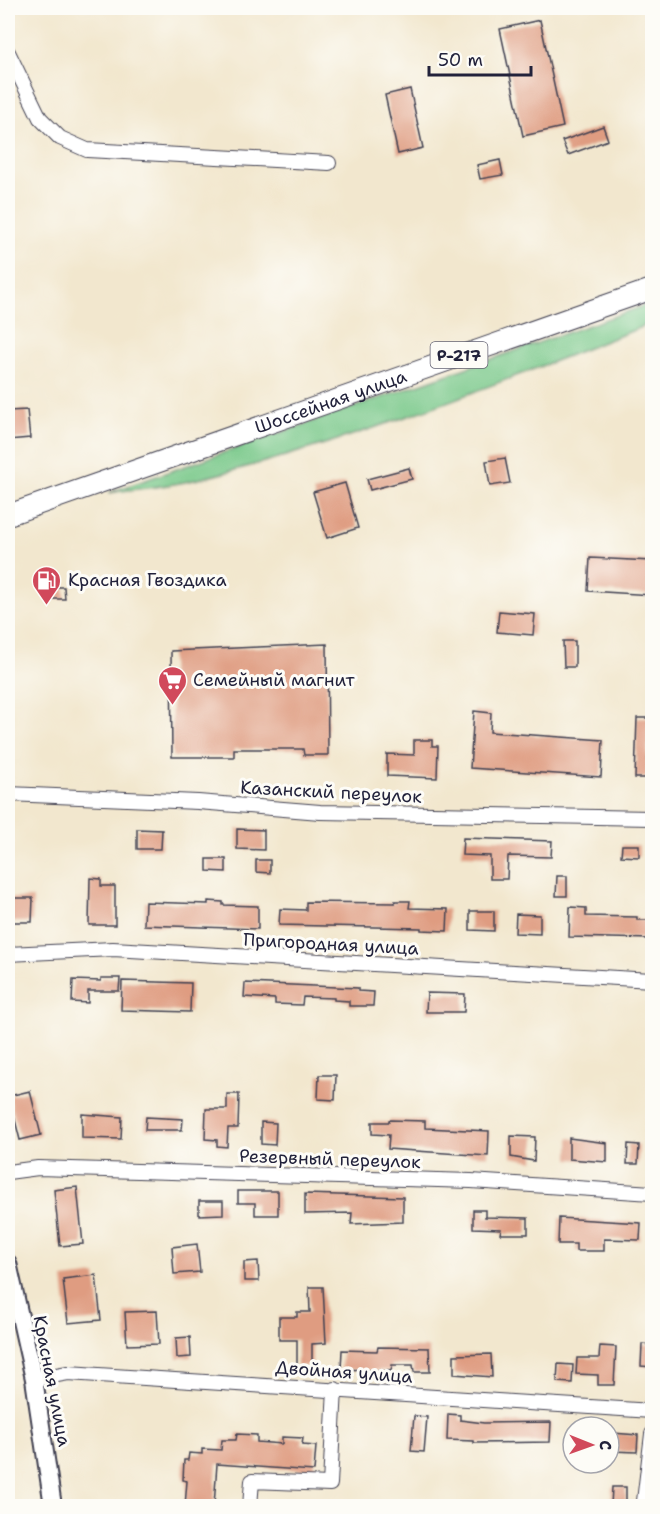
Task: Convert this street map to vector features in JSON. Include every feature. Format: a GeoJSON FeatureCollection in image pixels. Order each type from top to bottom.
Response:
{"type":"FeatureCollection","features":[{"type":"Feature","properties":{"kind":"highway","name":"Шоссейная улица"},"geometry":{"type":"LineString","coordinates":[[8,514],[652,289]]}},
{"type":"Feature","properties":{"kind":"main road","name":"Красная улица"},"geometry":{"type":"LineString","coordinates":[[8,1263],[34,1379],[53,1506]]}},
{"type":"Feature","properties":{"kind":"street"},"geometry":{"type":"LineString","coordinates":[[8,52],[40,118],[60,138],[87,150],[329,163]]}},
{"type":"Feature","properties":{"kind":"street","name":"Казанский переулок"},"geometry":{"type":"LineString","coordinates":[[8,794],[198,802],[332,812],[652,818]]}},
{"type":"Feature","properties":{"kind":"street","name":"Пригородная улица"},"geometry":{"type":"LineString","coordinates":[[8,954],[113,949],[652,980]]}},
{"type":"Feature","properties":{"kind":"street","name":"Резервный переулок"},"geometry":{"type":"LineString","coordinates":[[8,1172],[38,1168],[459,1181],[652,1193]]}},
{"type":"Feature","properties":{"kind":"street","name":"Двойная улица"},"geometry":{"type":"LineString","coordinates":[[34,1379],[68,1373],[652,1411]]}},
{"type":"Feature","properties":{"kind":"street"},"geometry":{"type":"LineString","coordinates":[[250,1506],[252,1481],[330,1484],[335,1389]]}},
{"type":"Feature","properties":{"kind":"street"},"geometry":{"type":"LineString","coordinates":[[651,1506],[644,1501],[652,1434]]}},
{"type":"Feature","properties":{"kind":"green space"},"geometry":{"type":"Polygon","coordinates":[[[652,303],[652,323],[424,411],[249,466],[180,483],[108,493],[652,303]]]}},
{"type":"Feature","properties":{"kind":"building"},"geometry":{"type":"Polygon","coordinates":[[[540,20],[563,127],[523,136],[500,29],[540,20]]]}},
{"type":"Feature","properties":{"kind":"building"},"geometry":{"type":"Polygon","coordinates":[[[410,89],[423,148],[398,154],[385,95],[410,89]]]}},
{"type":"Feature","properties":{"kind":"building"},"geometry":{"type":"Polygon","coordinates":[[[603,126],[608,140],[568,155],[562,141],[603,126]]]}},
{"type":"Feature","properties":{"kind":"building"},"geometry":{"type":"Polygon","coordinates":[[[500,160],[503,175],[480,179],[477,165],[500,160]]]}},
{"type":"Feature","properties":{"kind":"building"},"geometry":{"type":"Polygon","coordinates":[[[27,410],[30,438],[8,440],[8,411],[27,410]]]}},
{"type":"Feature","properties":{"kind":"building"},"geometry":{"type":"Polygon","coordinates":[[[505,458],[510,483],[490,486],[486,461],[505,458]]]}},
{"type":"Feature","properties":{"kind":"building"},"geometry":{"type":"Polygon","coordinates":[[[409,468],[412,479],[370,490],[367,479],[409,468]]]}},
{"type":"Feature","properties":{"kind":"building"},"geometry":{"type":"Polygon","coordinates":[[[345,483],[358,528],[327,538],[313,492],[345,483]]]}},
{"type":"Feature","properties":{"kind":"building"},"geometry":{"type":"Polygon","coordinates":[[[590,558],[652,561],[652,595],[588,591],[590,558]]]}},
{"type":"Feature","properties":{"kind":"building"},"geometry":{"type":"Polygon","coordinates":[[[52,587],[64,587],[65,599],[52,599],[52,587]]]}},
{"type":"Feature","properties":{"kind":"building"},"geometry":{"type":"Polygon","coordinates":[[[499,611],[535,614],[533,635],[497,632],[499,611]]]}},
{"type":"Feature","properties":{"kind":"building"},"geometry":{"type":"Polygon","coordinates":[[[563,641],[575,641],[575,667],[564,667],[563,641]]]}},
{"type":"Feature","properties":{"kind":"building"},"geometry":{"type":"Polygon","coordinates":[[[327,644],[328,755],[304,755],[303,749],[234,749],[234,757],[172,757],[171,651],[327,644]]]}},
{"type":"Feature","properties":{"kind":"building"},"geometry":{"type":"Polygon","coordinates":[[[474,711],[491,713],[490,732],[603,740],[601,777],[470,768],[474,711]]]}},
{"type":"Feature","properties":{"kind":"building"},"geometry":{"type":"Polygon","coordinates":[[[637,718],[649,718],[647,778],[635,778],[637,718]]]}},
{"type":"Feature","properties":{"kind":"building"},"geometry":{"type":"Polygon","coordinates":[[[414,740],[432,740],[432,746],[438,746],[437,778],[387,776],[387,754],[414,755],[414,740]]]}},
{"type":"Feature","properties":{"kind":"building"},"geometry":{"type":"Polygon","coordinates":[[[137,829],[162,830],[161,849],[137,849],[137,829]]]}},
{"type":"Feature","properties":{"kind":"building"},"geometry":{"type":"Polygon","coordinates":[[[237,829],[264,830],[264,850],[237,849],[237,829]]]}},
{"type":"Feature","properties":{"kind":"building"},"geometry":{"type":"Polygon","coordinates":[[[463,838],[552,841],[551,857],[508,856],[507,879],[490,879],[490,856],[462,855],[463,838]]]}},
{"type":"Feature","properties":{"kind":"building"},"geometry":{"type":"Polygon","coordinates":[[[622,845],[639,845],[639,857],[621,856],[622,845]]]}},
{"type":"Feature","properties":{"kind":"building"},"geometry":{"type":"Polygon","coordinates":[[[207,859],[226,859],[226,872],[207,871],[207,859]]]}},
{"type":"Feature","properties":{"kind":"building"},"geometry":{"type":"Polygon","coordinates":[[[256,860],[270,860],[270,873],[256,872],[256,860]]]}},
{"type":"Feature","properties":{"kind":"building"},"geometry":{"type":"Polygon","coordinates":[[[557,876],[567,876],[567,896],[556,896],[557,876]]]}},
{"type":"Feature","properties":{"kind":"building"},"geometry":{"type":"Polygon","coordinates":[[[90,878],[101,879],[101,886],[115,886],[115,925],[89,925],[90,878]]]}},
{"type":"Feature","properties":{"kind":"building"},"geometry":{"type":"Polygon","coordinates":[[[8,898],[33,898],[32,922],[8,922],[8,898]]]}},
{"type":"Feature","properties":{"kind":"building"},"geometry":{"type":"Polygon","coordinates":[[[208,901],[223,902],[223,905],[258,906],[258,929],[144,925],[145,902],[208,904],[208,901]]]}},
{"type":"Feature","properties":{"kind":"building"},"geometry":{"type":"Polygon","coordinates":[[[395,901],[410,901],[409,908],[448,909],[447,931],[421,930],[421,928],[279,925],[280,909],[306,910],[306,902],[395,903],[395,901]]]}},
{"type":"Feature","properties":{"kind":"building"},"geometry":{"type":"Polygon","coordinates":[[[570,907],[586,908],[586,916],[637,917],[637,920],[652,920],[652,939],[569,937],[570,907]]]}},
{"type":"Feature","properties":{"kind":"building"},"geometry":{"type":"Polygon","coordinates":[[[470,911],[494,911],[494,931],[470,930],[470,911]]]}},
{"type":"Feature","properties":{"kind":"building"},"geometry":{"type":"Polygon","coordinates":[[[516,914],[540,915],[540,934],[515,933],[516,914]]]}},
{"type":"Feature","properties":{"kind":"building"},"geometry":{"type":"Polygon","coordinates":[[[101,978],[120,978],[119,991],[88,991],[88,1003],[72,1002],[73,980],[101,981],[101,978]]]}},
{"type":"Feature","properties":{"kind":"building"},"geometry":{"type":"Polygon","coordinates":[[[122,981],[191,983],[190,1012],[121,1010],[122,981]]]}},
{"type":"Feature","properties":{"kind":"building"},"geometry":{"type":"Polygon","coordinates":[[[245,983],[358,988],[358,991],[374,992],[373,1006],[349,1006],[349,1001],[334,1000],[334,998],[303,997],[302,1005],[275,1004],[275,999],[244,997],[245,983]]]}},
{"type":"Feature","properties":{"kind":"building"},"geometry":{"type":"Polygon","coordinates":[[[427,993],[465,994],[464,1012],[426,1012],[427,993]]]}},
{"type":"Feature","properties":{"kind":"building"},"geometry":{"type":"Polygon","coordinates":[[[319,1075],[336,1075],[335,1100],[318,1099],[319,1075]]]}},
{"type":"Feature","properties":{"kind":"building"},"geometry":{"type":"Polygon","coordinates":[[[30,1091],[41,1135],[20,1140],[9,1096],[30,1091]]]}},
{"type":"Feature","properties":{"kind":"building"},"geometry":{"type":"Polygon","coordinates":[[[227,1094],[239,1094],[238,1128],[228,1128],[227,1147],[217,1146],[217,1140],[205,1139],[206,1109],[227,1109],[227,1094]]]}},
{"type":"Feature","properties":{"kind":"building"},"geometry":{"type":"Polygon","coordinates":[[[82,1114],[122,1117],[121,1139],[82,1138],[82,1114]]]}},
{"type":"Feature","properties":{"kind":"building"},"geometry":{"type":"Polygon","coordinates":[[[146,1117],[183,1119],[182,1130],[145,1130],[146,1117]]]}},
{"type":"Feature","properties":{"kind":"building"},"geometry":{"type":"Polygon","coordinates":[[[389,1120],[425,1121],[425,1128],[489,1131],[488,1156],[388,1149],[389,1135],[372,1134],[372,1122],[389,1122],[389,1120]]]}},
{"type":"Feature","properties":{"kind":"building"},"geometry":{"type":"Polygon","coordinates":[[[261,1122],[276,1123],[275,1145],[261,1144],[261,1122]]]}},
{"type":"Feature","properties":{"kind":"building"},"geometry":{"type":"Polygon","coordinates":[[[511,1136],[535,1137],[534,1161],[511,1157],[511,1136]]]}},
{"type":"Feature","properties":{"kind":"building"},"geometry":{"type":"Polygon","coordinates":[[[569,1138],[607,1143],[607,1162],[569,1159],[569,1138]]]}},
{"type":"Feature","properties":{"kind":"building"},"geometry":{"type":"Polygon","coordinates":[[[628,1144],[639,1145],[638,1164],[627,1164],[628,1144]]]}},
{"type":"Feature","properties":{"kind":"building"},"geometry":{"type":"Polygon","coordinates":[[[77,1187],[83,1244],[60,1246],[54,1190],[77,1187]]]}},
{"type":"Feature","properties":{"kind":"building"},"geometry":{"type":"Polygon","coordinates":[[[238,1191],[278,1191],[278,1215],[255,1215],[255,1203],[238,1203],[238,1191]]]}},
{"type":"Feature","properties":{"kind":"building"},"geometry":{"type":"Polygon","coordinates":[[[305,1194],[403,1197],[403,1222],[351,1224],[352,1213],[305,1214],[305,1194]]]}},
{"type":"Feature","properties":{"kind":"building"},"geometry":{"type":"Polygon","coordinates":[[[199,1201],[223,1201],[223,1214],[199,1215],[199,1201]]]}},
{"type":"Feature","properties":{"kind":"building"},"geometry":{"type":"Polygon","coordinates":[[[473,1210],[485,1210],[485,1217],[528,1218],[528,1234],[500,1234],[501,1229],[473,1228],[473,1210]]]}},
{"type":"Feature","properties":{"kind":"building"},"geometry":{"type":"Polygon","coordinates":[[[559,1218],[641,1223],[640,1240],[604,1239],[604,1251],[576,1251],[576,1244],[558,1244],[559,1218]]]}},
{"type":"Feature","properties":{"kind":"building"},"geometry":{"type":"Polygon","coordinates":[[[197,1244],[200,1272],[174,1274],[172,1247],[197,1244]]]}},
{"type":"Feature","properties":{"kind":"building"},"geometry":{"type":"Polygon","coordinates":[[[258,1261],[259,1281],[244,1281],[244,1262],[258,1261]]]}},
{"type":"Feature","properties":{"kind":"building"},"geometry":{"type":"Polygon","coordinates":[[[96,1275],[101,1320],[68,1323],[63,1279],[96,1275]]]}},
{"type":"Feature","properties":{"kind":"building"},"geometry":{"type":"Polygon","coordinates":[[[309,1287],[323,1287],[326,1343],[312,1344],[312,1366],[297,1366],[297,1340],[279,1340],[279,1317],[297,1317],[297,1312],[310,1312],[309,1287]]]}},
{"type":"Feature","properties":{"kind":"building"},"geometry":{"type":"Polygon","coordinates":[[[157,1311],[159,1344],[127,1345],[125,1312],[157,1311]]]}},
{"type":"Feature","properties":{"kind":"building"},"geometry":{"type":"Polygon","coordinates":[[[190,1337],[191,1357],[177,1358],[176,1338],[190,1337]]]}},
{"type":"Feature","properties":{"kind":"building"},"geometry":{"type":"Polygon","coordinates":[[[642,1344],[652,1345],[652,1367],[641,1366],[642,1344]]]}},
{"type":"Feature","properties":{"kind":"building"},"geometry":{"type":"Polygon","coordinates":[[[600,1346],[616,1347],[614,1385],[598,1385],[598,1375],[576,1374],[577,1358],[599,1358],[600,1346]]]}},
{"type":"Feature","properties":{"kind":"building"},"geometry":{"type":"Polygon","coordinates":[[[378,1347],[429,1348],[430,1372],[414,1372],[413,1365],[392,1365],[391,1371],[341,1369],[342,1350],[377,1351],[378,1347]]]}},
{"type":"Feature","properties":{"kind":"building"},"geometry":{"type":"Polygon","coordinates":[[[491,1354],[492,1377],[454,1374],[454,1355],[491,1354]]]}},
{"type":"Feature","properties":{"kind":"building"},"geometry":{"type":"Polygon","coordinates":[[[558,1364],[573,1365],[572,1383],[557,1382],[558,1364]]]}},
{"type":"Feature","properties":{"kind":"building"},"geometry":{"type":"Polygon","coordinates":[[[448,1414],[460,1415],[460,1420],[484,1423],[551,1422],[550,1442],[474,1443],[474,1441],[447,1440],[448,1414]]]}},
{"type":"Feature","properties":{"kind":"building"},"geometry":{"type":"Polygon","coordinates":[[[414,1416],[427,1417],[424,1452],[411,1451],[414,1416]]]}},
{"type":"Feature","properties":{"kind":"building"},"geometry":{"type":"Polygon","coordinates":[[[237,1434],[257,1435],[257,1442],[282,1444],[282,1437],[303,1438],[302,1445],[316,1446],[314,1471],[217,1464],[214,1506],[185,1506],[187,1481],[183,1480],[184,1460],[188,1460],[189,1453],[202,1454],[202,1449],[221,1450],[222,1440],[236,1440],[237,1434]]]}},
{"type":"Feature","properties":{"kind":"building"},"geometry":{"type":"Polygon","coordinates":[[[621,1434],[638,1435],[637,1452],[621,1451],[621,1434]]]}},
{"type":"Feature","properties":{"kind":"building"},"geometry":{"type":"Polygon","coordinates":[[[612,1487],[626,1487],[626,1506],[611,1506],[612,1487]]]}},
{"type":"Feature","properties":{"kind":"place","name":"Красная Гвоздика"},"geometry":{"type":"Point","coordinates":[47,606]}},
{"type":"Feature","properties":{"kind":"place","name":"Семейный магнит"},"geometry":{"type":"Point","coordinates":[172,706]}}]}
